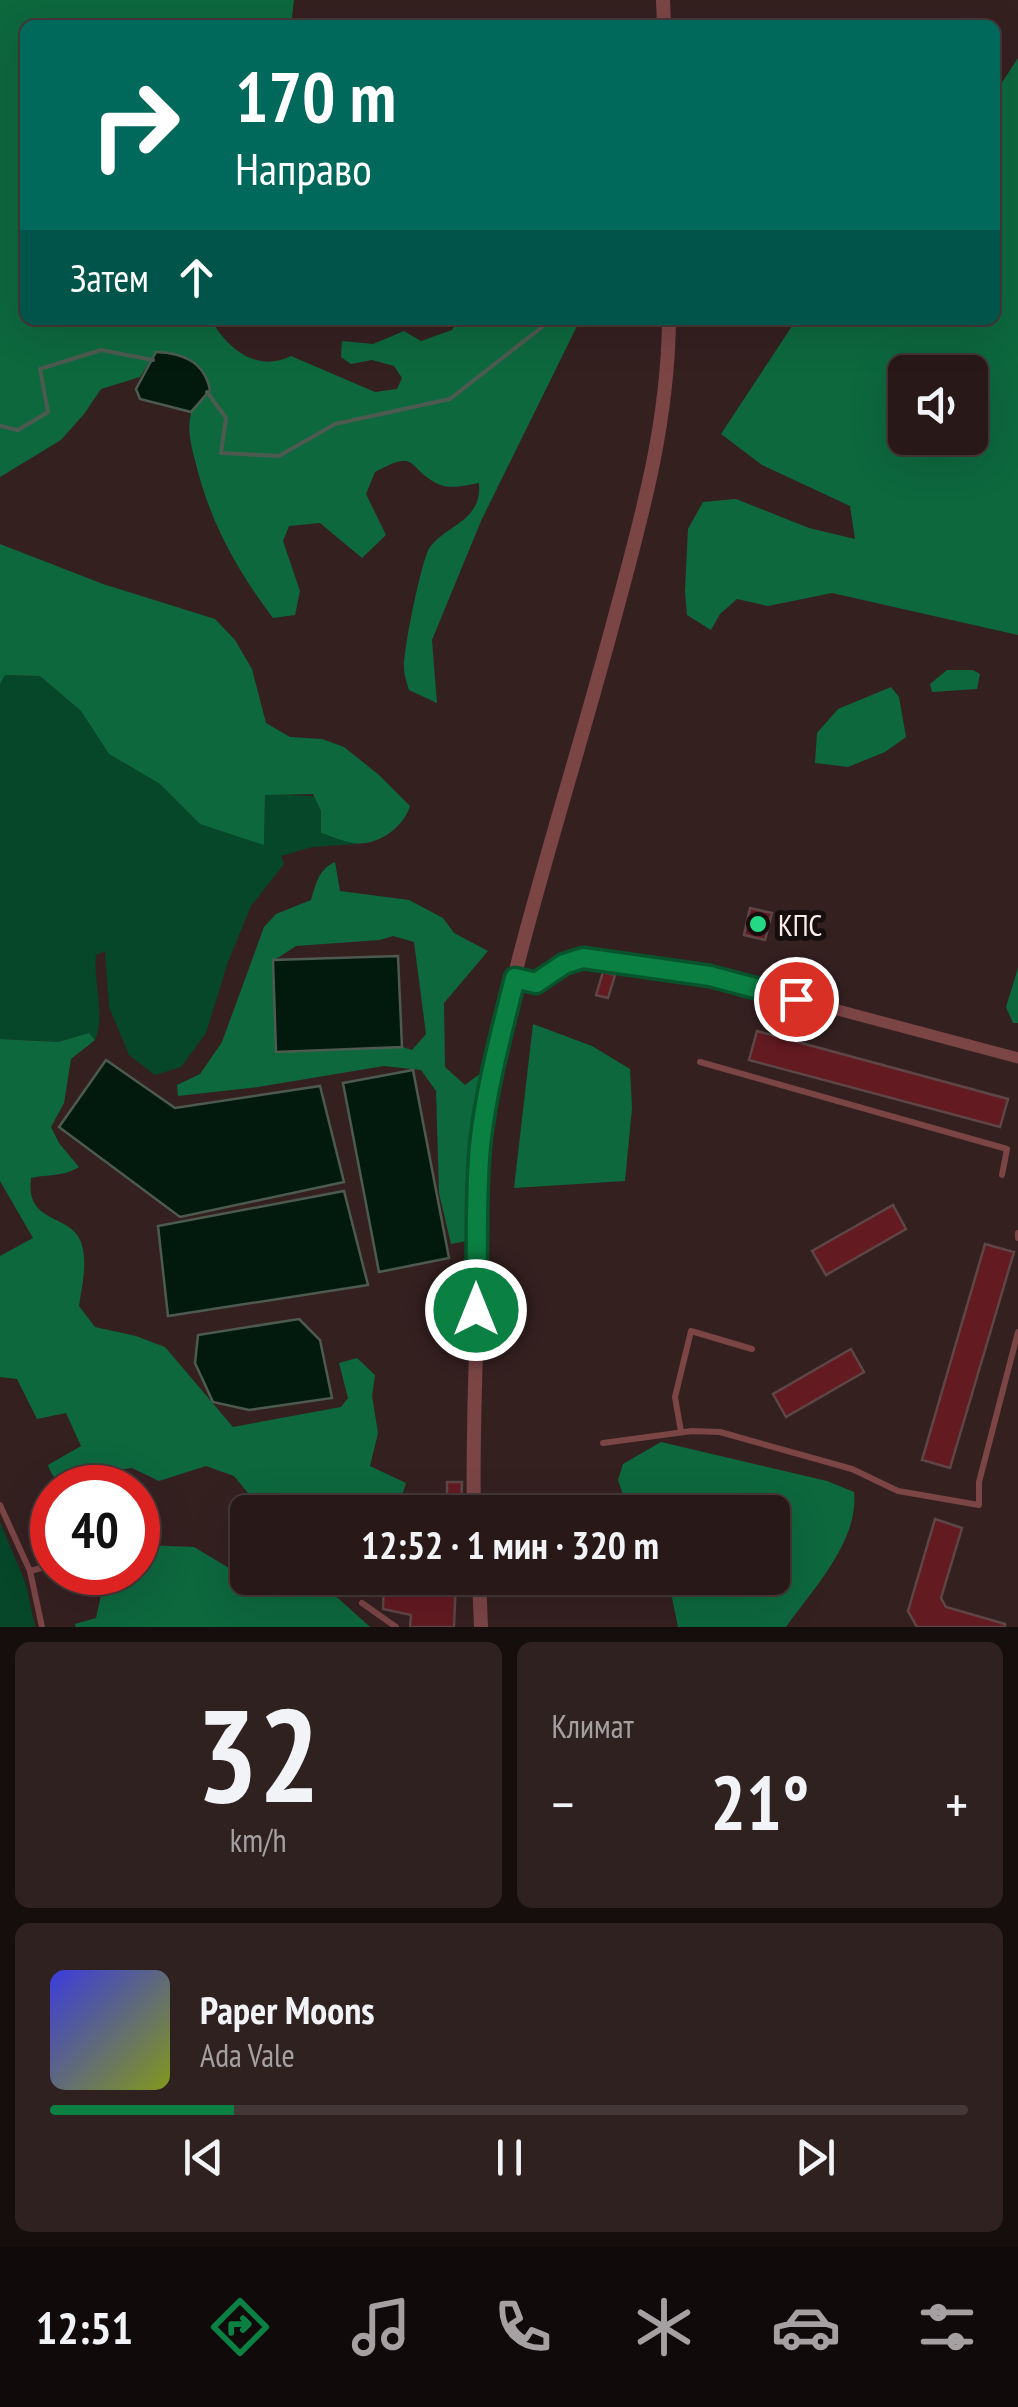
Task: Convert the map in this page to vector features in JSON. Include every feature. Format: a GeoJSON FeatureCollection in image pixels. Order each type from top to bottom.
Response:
{"type":"FeatureCollection","features":[{"type":"Feature","properties":{"kind":"street"},"geometry":{"type":"LineString","coordinates":[[474,1495],[475,1231],[480,1145],[488,1094],[515,978],[595,691],[658,443],[666,400],[669,325]]}},
{"type":"Feature","properties":{"kind":"street"},"geometry":{"type":"LineString","coordinates":[[710,976],[1018,1058]]}},
{"type":"Feature","properties":{"kind":"street"},"geometry":{"type":"LineString","coordinates":[[480,1595],[481,1627]]}},
{"type":"Feature","properties":{"kind":"lane"},"geometry":{"type":"LineString","coordinates":[[515,978],[536,983],[564,964],[583,958],[710,976]]}},
{"type":"Feature","properties":{"kind":"lane"},"geometry":{"type":"LineString","coordinates":[[700,1062],[1008,1150],[1002,1175]]}},
{"type":"Feature","properties":{"kind":"lane"},"geometry":{"type":"LineString","coordinates":[[681,1432],[676,1397],[691,1331],[752,1349]]}},
{"type":"Feature","properties":{"kind":"lane"},"geometry":{"type":"LineString","coordinates":[[603,1443],[709,1431],[852,1469],[898,1492],[978,1505],[979,1482],[1018,1332]]}},
{"type":"Feature","properties":{"kind":"lane"},"geometry":{"type":"LineString","coordinates":[[0,1505],[30,1570]]}},
{"type":"Feature","properties":{"kind":"lane"},"geometry":{"type":"LineString","coordinates":[[35,1595],[42,1627]]}},
{"type":"Feature","properties":{"kind":"lane"},"geometry":{"type":"LineString","coordinates":[[362,1603],[396,1627]]}},
{"type":"Feature","properties":{"kind":"green space"},"geometry":{"type":"Polygon","coordinates":[[[0,0],[294,0],[292,20],[20,20],[20,325],[215,325],[235,349],[255,360],[278,361],[291,356],[375,392],[397,389],[402,378],[394,366],[372,360],[351,364],[341,357],[342,341],[373,344],[404,331],[421,341],[452,330],[456,325],[578,325],[481,521],[432,640],[437,703],[409,690],[404,668],[410,625],[430,547],[470,514],[479,496],[479,483],[443,486],[406,461],[375,472],[366,494],[386,535],[362,558],[320,523],[289,526],[283,541],[300,591],[295,615],[273,618],[225,543],[201,482],[191,443],[190,419],[210,390],[156,352],[140,377],[101,389],[61,440],[0,477],[0,0]]]}},
{"type":"Feature","properties":{"kind":"green space"},"geometry":{"type":"Polygon","coordinates":[[[1018,58],[1018,635],[832,593],[768,606],[737,599],[720,614],[711,630],[687,615],[688,529],[703,502],[736,499],[809,528],[855,539],[850,506],[762,465],[721,434],[793,325],[1000,325],[1000,85],[1018,58]]]}},
{"type":"Feature","properties":{"kind":"green space"},"geometry":{"type":"Polygon","coordinates":[[[0,544],[103,584],[215,619],[235,640],[252,669],[266,723],[290,737],[322,739],[344,747],[410,806],[407,814],[388,834],[362,843],[321,833],[321,811],[313,794],[265,795],[264,845],[200,824],[160,784],[109,754],[81,711],[40,676],[5,675],[0,684],[0,544]]]}},
{"type":"Feature","properties":{"kind":"green space"},"geometry":{"type":"Polygon","coordinates":[[[947,670],[973,670],[980,674],[977,689],[932,692],[930,684],[947,670]]]}},
{"type":"Feature","properties":{"kind":"green space"},"geometry":{"type":"Polygon","coordinates":[[[4,675],[40,676],[81,711],[109,754],[160,784],[200,824],[264,844],[265,794],[314,796],[321,811],[321,833],[357,844],[312,847],[281,856],[284,864],[251,906],[206,1033],[181,1067],[155,1075],[129,1055],[109,1007],[105,951],[96,955],[99,1020],[95,1040],[89,1033],[58,1042],[0,1039],[0,684],[4,675]]]}},
{"type":"Feature","properties":{"kind":"green space"},"geometry":{"type":"Polygon","coordinates":[[[891,687],[899,697],[906,737],[885,752],[848,767],[815,763],[817,733],[838,709],[891,687]]]}},
{"type":"Feature","properties":{"kind":"green space"},"geometry":{"type":"Polygon","coordinates":[[[335,862],[340,891],[409,900],[443,918],[454,933],[488,951],[444,1003],[445,1067],[465,1085],[481,1073],[474,1132],[473,1212],[467,1241],[451,1244],[439,1193],[436,1091],[421,1070],[384,1066],[178,1096],[177,1085],[200,1074],[222,1042],[264,927],[276,914],[311,900],[318,878],[335,862]],[[393,936],[296,946],[276,959],[277,1052],[402,1047],[412,1050],[426,1034],[414,942],[393,936]]]}},
{"type":"Feature","properties":{"kind":"green space"},"geometry":{"type":"Polygon","coordinates":[[[1018,968],[1018,1023],[1013,1023],[1006,1007],[1018,968]]]}},
{"type":"Feature","properties":{"kind":"green space"},"geometry":{"type":"Polygon","coordinates":[[[533,1024],[592,1046],[630,1069],[632,1108],[625,1181],[514,1188],[533,1024]]]}},
{"type":"Feature","properties":{"kind":"green space"},"geometry":{"type":"Polygon","coordinates":[[[89,1033],[95,1040],[71,1059],[64,1103],[51,1127],[79,1167],[31,1178],[31,1193],[41,1211],[68,1226],[81,1242],[84,1266],[79,1306],[95,1327],[165,1347],[233,1427],[341,1407],[348,1398],[339,1363],[357,1358],[375,1375],[372,1396],[378,1433],[370,1466],[406,1483],[402,1495],[250,1495],[234,1476],[206,1466],[160,1481],[160,1465],[48,1465],[81,1446],[66,1413],[37,1419],[17,1379],[0,1377],[0,1256],[33,1238],[0,1181],[0,1039],[58,1042],[89,1033]]]}},
{"type":"Feature","properties":{"kind":"green space"},"geometry":{"type":"Polygon","coordinates":[[[661,1442],[827,1481],[854,1492],[854,1510],[832,1564],[786,1627],[678,1627],[671,1595],[790,1595],[790,1495],[623,1495],[618,1480],[623,1464],[661,1442]]]}},
{"type":"Feature","properties":{"kind":"green space"},"geometry":{"type":"Polygon","coordinates":[[[0,1522],[26,1584],[35,1627],[0,1627],[0,1522]]]}},
{"type":"Feature","properties":{"kind":"green space"},"geometry":{"type":"Polygon","coordinates":[[[160,1546],[194,1547],[230,1569],[230,1595],[331,1595],[370,1627],[76,1627],[75,1624],[96,1618],[101,1595],[160,1595],[160,1546]]]}},
{"type":"Feature","properties":{"kind":"shaded area"},"geometry":{"type":"Polygon","coordinates":[[[156,352],[183,357],[203,372],[210,390],[191,412],[140,399],[136,389],[156,352]]]}},
{"type":"Feature","properties":{"kind":"shaded area"},"geometry":{"type":"Polygon","coordinates":[[[398,956],[402,1047],[276,1052],[273,960],[398,956]]]}},
{"type":"Feature","properties":{"kind":"shaded area"},"geometry":{"type":"Polygon","coordinates":[[[106,1060],[175,1108],[320,1086],[344,1182],[180,1217],[59,1127],[106,1060]]]}},
{"type":"Feature","properties":{"kind":"shaded area"},"geometry":{"type":"Polygon","coordinates":[[[413,1070],[449,1258],[379,1272],[343,1083],[413,1070]]]}},
{"type":"Feature","properties":{"kind":"shaded area"},"geometry":{"type":"Polygon","coordinates":[[[344,1191],[368,1285],[168,1316],[158,1226],[344,1191]]]}},
{"type":"Feature","properties":{"kind":"shaded area"},"geometry":{"type":"Polygon","coordinates":[[[299,1319],[320,1340],[332,1398],[249,1410],[213,1402],[195,1363],[198,1335],[299,1319]]]}},
{"type":"Feature","properties":{"kind":"building","name":"КПС"},"geometry":{"type":"Polygon","coordinates":[[[750,908],[772,913],[765,940],[744,935],[750,908]]]}},
{"type":"Feature","properties":{"kind":"building"},"geometry":{"type":"Polygon","coordinates":[[[603,972],[615,975],[608,998],[596,995],[603,972]]]}},
{"type":"Feature","properties":{"kind":"building"},"geometry":{"type":"Polygon","coordinates":[[[757,1031],[1008,1099],[1000,1127],[749,1060],[757,1031]]]}},
{"type":"Feature","properties":{"kind":"building"},"geometry":{"type":"Polygon","coordinates":[[[893,1205],[906,1229],[826,1275],[812,1251],[893,1205]]]}},
{"type":"Feature","properties":{"kind":"building"},"geometry":{"type":"Polygon","coordinates":[[[985,1244],[1014,1252],[950,1468],[922,1460],[985,1244]]]}},
{"type":"Feature","properties":{"kind":"building"},"geometry":{"type":"Polygon","coordinates":[[[851,1349],[864,1372],[786,1417],[773,1394],[851,1349]]]}},
{"type":"Feature","properties":{"kind":"building"},"geometry":{"type":"Polygon","coordinates":[[[447,1482],[462,1482],[462,1495],[447,1495],[447,1482]]]}},
{"type":"Feature","properties":{"kind":"building"},"geometry":{"type":"Polygon","coordinates":[[[935,1519],[962,1528],[941,1598],[946,1607],[1005,1627],[917,1627],[908,1611],[935,1519]]]}},
{"type":"Feature","properties":{"kind":"building"},"geometry":{"type":"Polygon","coordinates":[[[383,1595],[455,1595],[454,1627],[410,1627],[411,1615],[383,1609],[383,1595]]]}},
{"type":"Feature","properties":{"kind":"waterway"},"geometry":{"type":"LineString","coordinates":[[207,392],[226,418],[221,453],[279,456],[335,424],[450,399],[545,325]]}},
{"type":"Feature","properties":{"kind":"waterway"},"geometry":{"type":"LineString","coordinates":[[0,426],[18,430],[48,412],[40,369],[101,350],[153,360]]}},
{"type":"Feature","properties":{"kind":"place","name":"КПС"},"geometry":{"type":"Point","coordinates":[758,924]}},
{"type":"Feature","properties":{"kind":"route"},"geometry":{"type":"LineString","coordinates":[[476,1310],[480,1145],[515,978],[536,983],[564,964],[583,958],[710,976],[796,999]]}}]}
